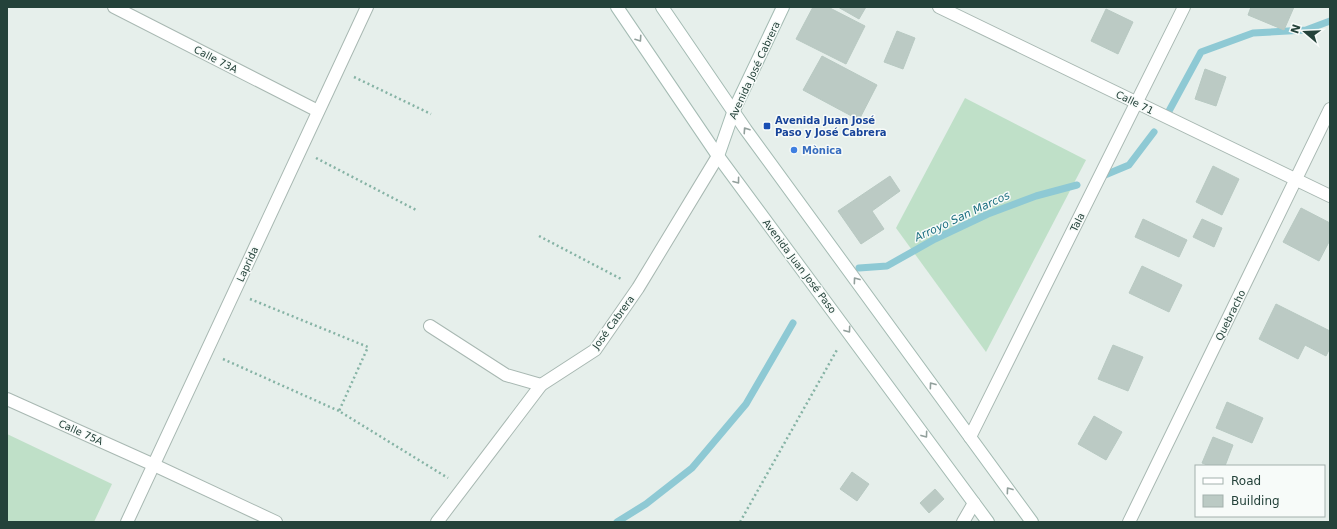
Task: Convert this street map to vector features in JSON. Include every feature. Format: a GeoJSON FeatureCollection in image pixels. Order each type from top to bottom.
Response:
{"type":"FeatureCollection","features":[{"type":"Feature","properties":{"kind":"street","name":"Calle 73A"},"geometry":{"type":"LineString","coordinates":[[114,7],[318,111]]}},
{"type":"Feature","properties":{"kind":"street","name":"Laprida"},"geometry":{"type":"LineString","coordinates":[[127,522],[300,149],[368,7]]}},
{"type":"Feature","properties":{"kind":"street","name":"Avenida Juan José Paso"},"geometry":{"type":"LineString","coordinates":[[617,7],[718,156],[848,330],[988,522]]}},
{"type":"Feature","properties":{"kind":"street"},"geometry":{"type":"LineString","coordinates":[[662,7],[751,136],[1032,522]]}},
{"type":"Feature","properties":{"kind":"street","name":"Avenida José Cabrera"},"geometry":{"type":"LineString","coordinates":[[718,156],[734,110],[783,7]]}},
{"type":"Feature","properties":{"kind":"street","name":"Calle 71"},"geometry":{"type":"LineString","coordinates":[[939,7],[1330,196]]}},
{"type":"Feature","properties":{"kind":"street","name":"Tala"},"geometry":{"type":"LineString","coordinates":[[970,437],[1184,7]]}},
{"type":"Feature","properties":{"kind":"street","name":"Quebracho"},"geometry":{"type":"LineString","coordinates":[[1130,522],[1330,109]]}},
{"type":"Feature","properties":{"kind":"street","name":"José Cabrera"},"geometry":{"type":"LineString","coordinates":[[437,522],[541,385],[596,350],[638,288],[718,156]]}},
{"type":"Feature","properties":{"kind":"street"},"geometry":{"type":"LineString","coordinates":[[430,326],[506,375],[541,385]]}},
{"type":"Feature","properties":{"kind":"street","name":"Calle 75A"},"geometry":{"type":"LineString","coordinates":[[7,399],[276,522]]}},
{"type":"Feature","properties":{"kind":"street"},"geometry":{"type":"LineString","coordinates":[[963,522],[974,502]]}},
{"type":"Feature","properties":{"kind":"path"},"geometry":{"type":"LineString","coordinates":[[338,68],[431,114]]}},
{"type":"Feature","properties":{"kind":"path"},"geometry":{"type":"LineString","coordinates":[[300,149],[418,211]]}},
{"type":"Feature","properties":{"kind":"path"},"geometry":{"type":"LineString","coordinates":[[539,236],[638,288]]}},
{"type":"Feature","properties":{"kind":"path"},"geometry":{"type":"LineString","coordinates":[[234,292],[368,347],[339,411]]}},
{"type":"Feature","properties":{"kind":"path"},"geometry":{"type":"LineString","coordinates":[[740,522],[848,330]]}},
{"type":"Feature","properties":{"kind":"path"},"geometry":{"type":"LineString","coordinates":[[206,352],[339,411],[464,487]]}},
{"type":"Feature","properties":{"kind":"green space"},"geometry":{"type":"Polygon","coordinates":[[[965,98],[1086,160],[986,352],[896,228],[965,98]]]}},
{"type":"Feature","properties":{"kind":"green space"},"geometry":{"type":"Polygon","coordinates":[[[7,434],[112,484],[94,522],[7,522],[7,434]]]}},
{"type":"Feature","properties":{"kind":"building"},"geometry":{"type":"Polygon","coordinates":[[[813,7],[828,7],[865,26],[846,64],[796,39],[813,7]]]}},
{"type":"Feature","properties":{"kind":"building"},"geometry":{"type":"Polygon","coordinates":[[[838,7],[866,7],[859,19],[838,7]]]}},
{"type":"Feature","properties":{"kind":"building"},"geometry":{"type":"Polygon","coordinates":[[[1251,7],[1294,7],[1284,30],[1248,15],[1251,7]]]}},
{"type":"Feature","properties":{"kind":"building"},"geometry":{"type":"Polygon","coordinates":[[[1106,9],[1133,22],[1118,54],[1091,41],[1106,9]]]}},
{"type":"Feature","properties":{"kind":"building"},"geometry":{"type":"Polygon","coordinates":[[[897,31],[915,38],[903,69],[884,62],[897,31]]]}},
{"type":"Feature","properties":{"kind":"building"},"geometry":{"type":"Polygon","coordinates":[[[822,56],[877,85],[859,120],[803,90],[822,56]]]}},
{"type":"Feature","properties":{"kind":"building"},"geometry":{"type":"Polygon","coordinates":[[[1205,69],[1226,77],[1216,106],[1195,99],[1205,69]]]}},
{"type":"Feature","properties":{"kind":"building"},"geometry":{"type":"Polygon","coordinates":[[[1213,166],[1239,179],[1222,215],[1196,202],[1213,166]]]}},
{"type":"Feature","properties":{"kind":"building"},"geometry":{"type":"Polygon","coordinates":[[[890,176],[900,191],[872,211],[884,229],[861,244],[838,211],[890,176]]]}},
{"type":"Feature","properties":{"kind":"building"},"geometry":{"type":"Polygon","coordinates":[[[1301,208],[1330,223],[1330,240],[1319,261],[1283,242],[1301,208]]]}},
{"type":"Feature","properties":{"kind":"building"},"geometry":{"type":"Polygon","coordinates":[[[1143,219],[1187,240],[1179,257],[1135,237],[1143,219]]]}},
{"type":"Feature","properties":{"kind":"building"},"geometry":{"type":"Polygon","coordinates":[[[1202,219],[1222,228],[1214,247],[1193,237],[1202,219]]]}},
{"type":"Feature","properties":{"kind":"building"},"geometry":{"type":"Polygon","coordinates":[[[1142,266],[1182,285],[1169,312],[1129,293],[1142,266]]]}},
{"type":"Feature","properties":{"kind":"building"},"geometry":{"type":"Polygon","coordinates":[[[1276,304],[1330,331],[1330,348],[1326,356],[1305,345],[1298,359],[1259,339],[1276,304]]]}},
{"type":"Feature","properties":{"kind":"building"},"geometry":{"type":"Polygon","coordinates":[[[1113,345],[1143,357],[1128,391],[1098,379],[1113,345]]]}},
{"type":"Feature","properties":{"kind":"building"},"geometry":{"type":"Polygon","coordinates":[[[1227,402],[1263,418],[1252,443],[1216,428],[1227,402]]]}},
{"type":"Feature","properties":{"kind":"building"},"geometry":{"type":"Polygon","coordinates":[[[1094,416],[1122,432],[1106,460],[1078,444],[1094,416]]]}},
{"type":"Feature","properties":{"kind":"building"},"geometry":{"type":"Polygon","coordinates":[[[1213,437],[1233,445],[1225,465],[1207,465],[1202,463],[1213,437]]]}},
{"type":"Feature","properties":{"kind":"building"},"geometry":{"type":"Polygon","coordinates":[[[852,472],[869,484],[857,501],[840,489],[852,472]]]}},
{"type":"Feature","properties":{"kind":"building"},"geometry":{"type":"Polygon","coordinates":[[[935,489],[944,499],[929,513],[920,503],[935,489]]]}},
{"type":"Feature","properties":{"kind":"waterway","name":"Arroyo San Marcos"},"geometry":{"type":"LineString","coordinates":[[1169,111],[1201,52],[1253,33],[1306,30],[1330,21]]}},
{"type":"Feature","properties":{"kind":"waterway","name":"Arroyo San Marcos"},"geometry":{"type":"LineString","coordinates":[[1105,175],[1129,165],[1154,132]]}},
{"type":"Feature","properties":{"kind":"waterway","name":"Arroyo San Marcos"},"geometry":{"type":"LineString","coordinates":[[859,268],[887,266],[935,239],[988,214],[1036,196],[1077,185]]}},
{"type":"Feature","properties":{"kind":"waterway","name":"Arroyo San Marcos"},"geometry":{"type":"LineString","coordinates":[[617,522],[646,504],[692,468],[746,404],[793,323]]}},
{"type":"Feature","properties":{"kind":"place","name":"Avenida Juan José Paso y José Cabrera"},"geometry":{"type":"Point","coordinates":[767,126]}},
{"type":"Feature","properties":{"kind":"place","name":"Mònica"},"geometry":{"type":"Point","coordinates":[794,150]}}]}
